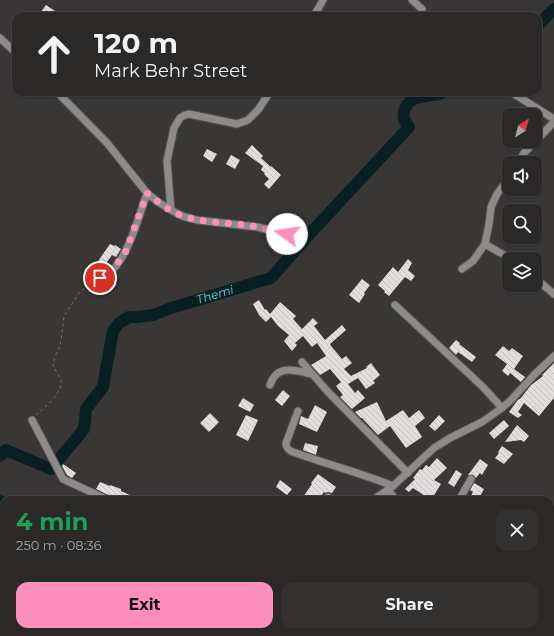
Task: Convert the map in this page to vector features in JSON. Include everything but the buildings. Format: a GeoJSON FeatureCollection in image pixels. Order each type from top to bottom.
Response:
{"type":"FeatureCollection","features":[{"type":"Feature","properties":{"kind":"street"},"geometry":{"type":"LineString","coordinates":[[316,12],[322,0]]}},
{"type":"Feature","properties":{"kind":"street"},"geometry":{"type":"LineString","coordinates":[[412,0],[422,9]]}},
{"type":"Feature","properties":{"kind":"street"},"geometry":{"type":"LineString","coordinates":[[0,38],[12,48]]}},
{"type":"Feature","properties":{"kind":"street"},"geometry":{"type":"LineString","coordinates":[[61,96],[107,143],[147,193],[171,210],[182,216],[197,220],[257,227],[287,234]]}},
{"type":"Feature","properties":{"kind":"street"},"geometry":{"type":"LineString","coordinates":[[171,210],[167,161],[174,128],[180,118],[189,114],[237,124],[248,120],[258,110],[267,96]]}},
{"type":"Feature","properties":{"kind":"street"},"geometry":{"type":"LineString","coordinates":[[517,96],[554,120],[523,156]]}},
{"type":"Feature","properties":{"kind":"street"},"geometry":{"type":"LineString","coordinates":[[462,269],[473,261],[485,244],[489,224],[490,207],[502,187]]}},
{"type":"Feature","properties":{"kind":"street"},"geometry":{"type":"LineString","coordinates":[[108,274],[113,270],[126,251],[147,193]]}},
{"type":"Feature","properties":{"kind":"street"},"geometry":{"type":"LineString","coordinates":[[485,244],[502,254]]}},
{"type":"Feature","properties":{"kind":"street"},"geometry":{"type":"LineString","coordinates":[[542,284],[554,294]]}},
{"type":"Feature","properties":{"kind":"street"},"geometry":{"type":"LineString","coordinates":[[395,305],[483,387],[502,408]]}},
{"type":"Feature","properties":{"kind":"street"},"geometry":{"type":"LineString","coordinates":[[298,411],[286,443],[288,450],[379,481],[392,493],[408,473],[426,455],[441,443],[482,422],[502,408],[553,359]]}},
{"type":"Feature","properties":{"kind":"street"},"geometry":{"type":"LineString","coordinates":[[302,362],[311,374],[408,473]]}},
{"type":"Feature","properties":{"kind":"street"},"geometry":{"type":"LineString","coordinates":[[270,385],[272,379],[278,372],[293,370],[311,374]]}},
{"type":"Feature","properties":{"kind":"street"},"geometry":{"type":"LineString","coordinates":[[32,420],[64,479],[100,496]]}},
{"type":"Feature","properties":{"kind":"street"},"geometry":{"type":"LineString","coordinates":[[461,496],[471,479]]}},
{"type":"Feature","properties":{"kind":"path"},"geometry":{"type":"LineString","coordinates":[[32,420],[53,401],[61,384],[61,380],[53,366],[61,341],[64,316],[79,293],[89,284],[108,274]]}},
{"type":"Feature","properties":{"kind":"waterway","name":"Themi"},"geometry":{"type":"LineString","coordinates":[[542,21],[554,9]]}},
{"type":"Feature","properties":{"kind":"waterway","name":"Themi"},"geometry":{"type":"LineString","coordinates":[[0,456],[6,450],[51,469],[84,429],[86,409],[103,387],[113,331],[119,323],[129,317],[153,315],[171,308],[271,278],[409,127],[404,118],[405,108],[409,103],[414,99],[427,96]]}},
{"type":"Feature","properties":{"kind":"route"},"geometry":{"type":"LineString","coordinates":[[100,278],[113,270],[126,251],[147,193],[158,202],[182,216],[197,220],[257,227],[287,234]]}}]}
